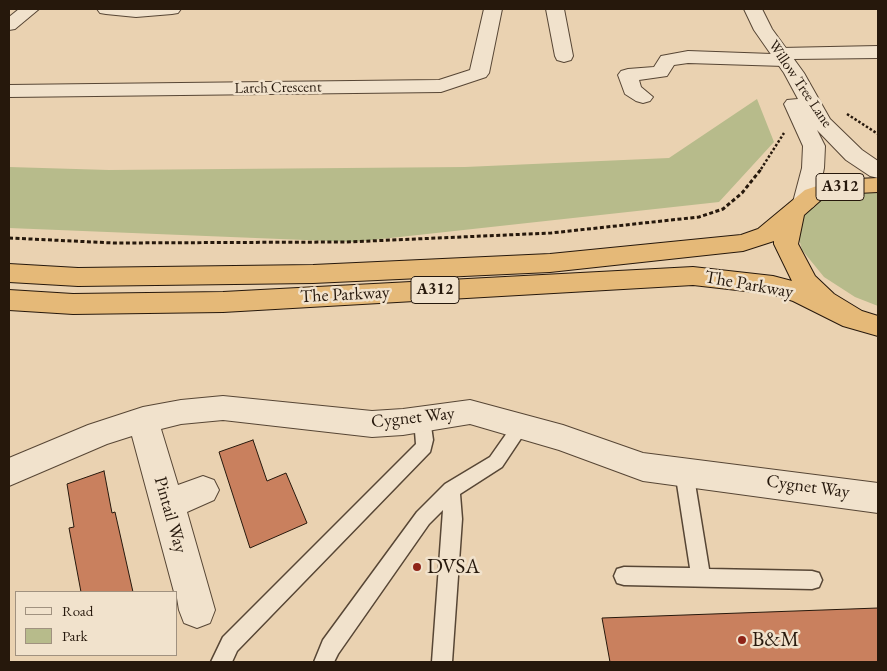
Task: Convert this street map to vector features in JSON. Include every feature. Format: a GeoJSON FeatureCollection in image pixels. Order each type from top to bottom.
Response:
{"type":"FeatureCollection","features":[{"type":"Feature","properties":{"kind":"highway","name":"A312"},"geometry":{"type":"LineString","coordinates":[[878,186],[835,187],[812,195],[799,207],[786,244],[805,282],[825,301],[854,320],[878,326]]}},
{"type":"Feature","properties":{"kind":"highway","name":"The Parkway"},"geometry":{"type":"LineString","coordinates":[[9,273],[78,278],[294,274],[550,264],[743,244],[767,235],[799,207]]}},
{"type":"Feature","properties":{"kind":"highway","name":"The Parkway"},"geometry":{"type":"LineString","coordinates":[[9,300],[73,304],[223,302],[693,276],[774,285],[802,294],[854,320]]}},
{"type":"Feature","properties":{"kind":"street"},"geometry":{"type":"LineString","coordinates":[[9,25],[30,9]]}},
{"type":"Feature","properties":{"kind":"street"},"geometry":{"type":"LineString","coordinates":[[106,9],[136,12],[172,9]]}},
{"type":"Feature","properties":{"kind":"street","name":"Larch Crescent"},"geometry":{"type":"LineString","coordinates":[[9,91],[441,86],[479,73],[493,9]]}},
{"type":"Feature","properties":{"kind":"street"},"geometry":{"type":"LineString","coordinates":[[555,9],[564,56]]}},
{"type":"Feature","properties":{"kind":"street","name":"Willow Tree Lane"},"geometry":{"type":"LineString","coordinates":[[753,9],[763,30],[794,73],[822,122],[854,155],[878,171]]}},
{"type":"Feature","properties":{"kind":"street"},"geometry":{"type":"LineString","coordinates":[[643,97],[632,90],[628,75],[660,72],[668,60],[688,57],[783,57],[878,52]]}},
{"type":"Feature","properties":{"kind":"street","name":"Willow Tree Lane"},"geometry":{"type":"LineString","coordinates":[[783,57],[776,69],[814,146],[812,168],[799,207]]}},
{"type":"Feature","properties":{"kind":"street","name":"Cygnet Way"},"geometry":{"type":"LineString","coordinates":[[9,472],[99,434],[143,420],[181,412],[223,408],[372,424],[470,412],[522,425],[642,466],[878,498]]}},
{"type":"Feature","properties":{"kind":"street","name":"Pintail Way"},"geometry":{"type":"LineString","coordinates":[[143,420],[197,610]]}},
{"type":"Feature","properties":{"kind":"street"},"geometry":{"type":"LineString","coordinates":[[168,504],[204,490]]}},
{"type":"Feature","properties":{"kind":"lane"},"geometry":{"type":"LineString","coordinates":[[221,662],[230,644],[424,448],[426,440],[422,419]]}},
{"type":"Feature","properties":{"kind":"lane"},"geometry":{"type":"LineString","coordinates":[[324,662],[330,647],[423,518],[451,490],[496,462],[522,425]]}},
{"type":"Feature","properties":{"kind":"lane"},"geometry":{"type":"LineString","coordinates":[[684,472],[701,576]]}},
{"type":"Feature","properties":{"kind":"lane"},"geometry":{"type":"LineString","coordinates":[[442,662],[453,519],[451,490]]}},
{"type":"Feature","properties":{"kind":"lane"},"geometry":{"type":"LineString","coordinates":[[624,576],[701,576],[812,580]]}},
{"type":"Feature","properties":{"kind":"path"},"geometry":{"type":"LineString","coordinates":[[843,111],[878,134]]}},
{"type":"Feature","properties":{"kind":"path"},"geometry":{"type":"LineString","coordinates":[[9,238],[114,242],[347,242],[551,233],[699,218],[723,209],[742,193],[766,162],[786,129]]}},
{"type":"Feature","properties":{"kind":"green space"},"geometry":{"type":"Polygon","coordinates":[[[757,99],[774,142],[719,202],[354,242],[9,228],[9,167],[109,170],[465,167],[669,158],[757,99]]]}},
{"type":"Feature","properties":{"kind":"green space"},"geometry":{"type":"Polygon","coordinates":[[[874,187],[878,188],[878,306],[855,297],[824,277],[802,250],[796,228],[814,199],[874,187]]]}},
{"type":"Feature","properties":{"kind":"building"},"geometry":{"type":"Polygon","coordinates":[[[253,440],[267,481],[286,473],[307,523],[250,548],[219,452],[253,440]]]}},
{"type":"Feature","properties":{"kind":"building"},"geometry":{"type":"Polygon","coordinates":[[[104,471],[112,513],[115,512],[133,591],[81,591],[69,528],[74,527],[67,484],[104,471]]]}},
{"type":"Feature","properties":{"kind":"building","name":"B&M"},"geometry":{"type":"Polygon","coordinates":[[[878,608],[878,662],[610,662],[602,618],[878,608]]]}},
{"type":"Feature","properties":{"kind":"place","name":"DVSA"},"geometry":{"type":"Point","coordinates":[417,567]}},
{"type":"Feature","properties":{"kind":"place","name":"B&M"},"geometry":{"type":"Point","coordinates":[742,640]}}]}
